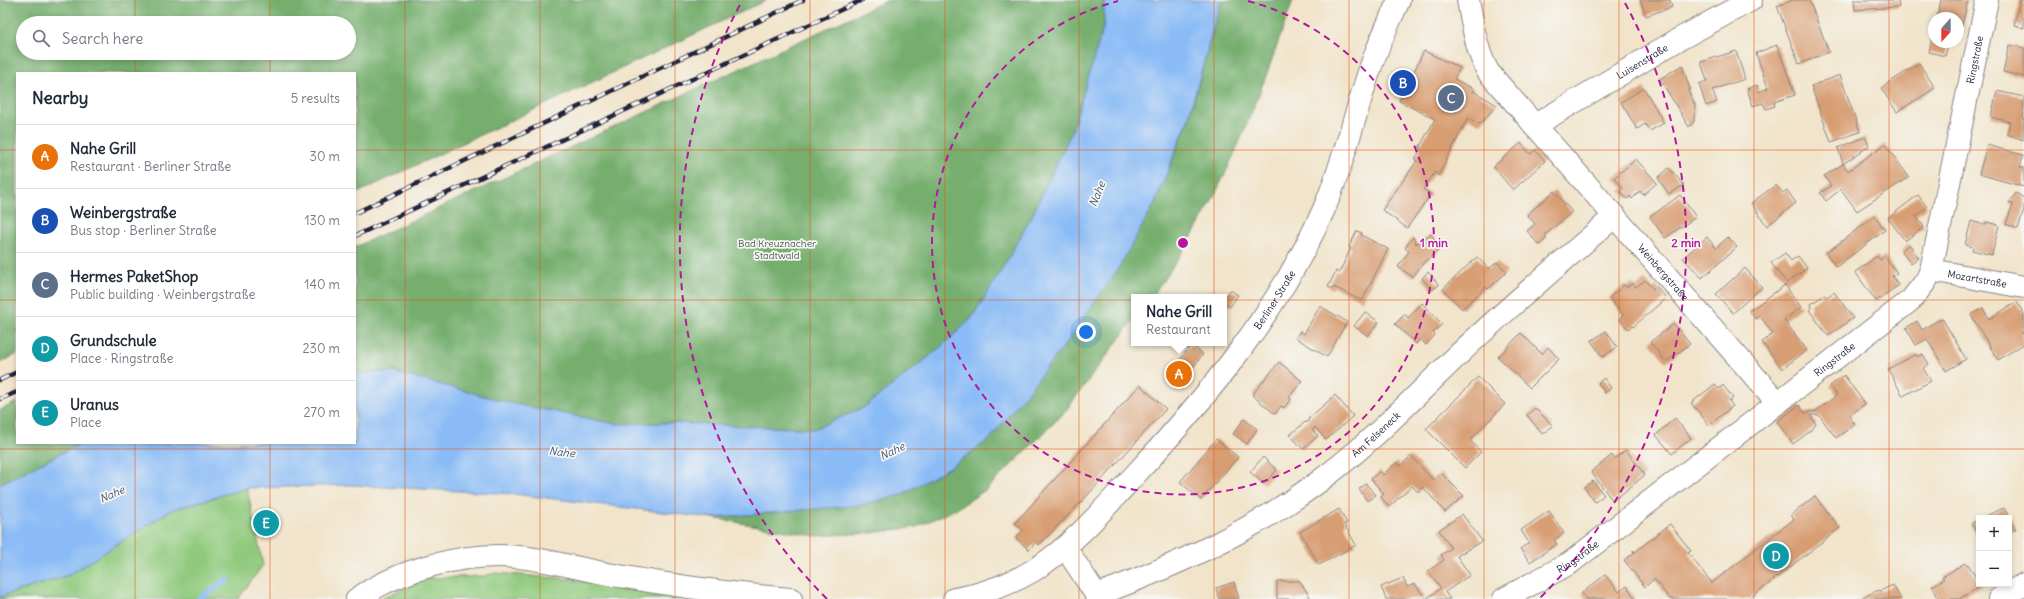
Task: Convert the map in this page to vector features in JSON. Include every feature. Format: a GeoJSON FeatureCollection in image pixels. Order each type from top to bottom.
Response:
{"type":"FeatureCollection","features":[{"type":"Feature","properties":{"kind":"street","name":"Berliner Straße"},"geometry":{"type":"LineString","coordinates":[[954,599],[985,591],[1012,581],[1032,571],[1065,547],[1116,496],[1188,417],[1222,375],[1277,296],[1294,268],[1324,208],[1335,179],[1369,70],[1399,0]]}},
{"type":"Feature","properties":{"kind":"street","name":"Weinbergstraße"},"geometry":{"type":"LineString","coordinates":[[1468,0],[1483,64],[1489,73],[1778,403]]}},
{"type":"Feature","properties":{"kind":"street","name":"Luisenstraße"},"geometry":{"type":"LineString","coordinates":[[1534,126],[1674,42],[1751,0]]}},
{"type":"Feature","properties":{"kind":"street","name":"Ringstraße"},"geometry":{"type":"LineString","coordinates":[[1504,599],[1570,563],[1911,300],[1926,281],[1931,270],[1987,0]]}},
{"type":"Feature","properties":{"kind":"street","name":"Am Felseneck"},"geometry":{"type":"LineString","coordinates":[[1098,597],[1183,560],[1231,537],[1277,510],[1316,484],[1354,455],[1498,318],[1615,216]]}},
{"type":"Feature","properties":{"kind":"street","name":"Mozartstraße"},"geometry":{"type":"LineString","coordinates":[[1931,270],[2024,287]]}},
{"type":"Feature","properties":{"kind":"street"},"geometry":{"type":"LineString","coordinates":[[1065,547],[1098,597]]}},
{"type":"Feature","properties":{"kind":"street"},"geometry":{"type":"LineString","coordinates":[[356,599],[386,580],[414,571],[461,560],[518,557],[617,576],[708,590],[791,599]]}},
{"type":"Feature","properties":{"kind":"street"},"geometry":{"type":"LineString","coordinates":[[1999,599],[2024,584]]}},
{"type":"Feature","properties":{"kind":"green space"},"geometry":{"type":"Polygon","coordinates":[[[0,0],[767,0],[356,194],[356,72],[16,72],[16,355],[0,363],[0,0]]]}},
{"type":"Feature","properties":{"kind":"green space","name":"Bad Kreuznacher Stadtwald"},"geometry":{"type":"Polygon","coordinates":[[[888,0],[1104,0],[1104,25],[1072,131],[1032,216],[1001,271],[971,319],[936,351],[865,407],[814,429],[675,423],[616,424],[510,403],[394,372],[356,373],[356,247],[888,0]]]}},
{"type":"Feature","properties":{"kind":"green space"},"geometry":{"type":"Polygon","coordinates":[[[1221,0],[1293,0],[1265,78],[1234,154],[1197,228],[1153,294],[1131,294],[1131,323],[1064,413],[987,489],[956,509],[916,527],[872,533],[815,536],[712,518],[860,505],[901,495],[952,466],[990,439],[1025,394],[1155,203],[1189,119],[1221,0]]]}},
{"type":"Feature","properties":{"kind":"green space"},"geometry":{"type":"Polygon","coordinates":[[[16,402],[16,444],[80,444],[0,484],[0,410],[16,402]]]}},
{"type":"Feature","properties":{"kind":"green space"},"geometry":{"type":"Polygon","coordinates":[[[247,488],[263,565],[238,599],[0,599],[0,597],[69,575],[171,510],[247,488]]]}},
{"type":"Feature","properties":{"kind":"green space"},"geometry":{"type":"Polygon","coordinates":[[[496,573],[567,579],[708,599],[380,599],[427,578],[484,576],[496,573]]]}},
{"type":"Feature","properties":{"kind":"water","name":"Nahe"},"geometry":{"type":"Polygon","coordinates":[[[1104,0],[1221,0],[1188,120],[1155,203],[1119,267],[1068,341],[990,439],[952,466],[901,495],[860,505],[711,518],[514,494],[351,485],[247,488],[171,510],[69,575],[0,597],[0,484],[80,444],[356,444],[356,373],[394,372],[510,403],[616,424],[675,423],[814,429],[865,407],[936,351],[971,319],[1001,271],[1032,216],[1072,131],[1104,25],[1104,0]]]}},
{"type":"Feature","properties":{"kind":"building"},"geometry":{"type":"Polygon","coordinates":[[[1640,0],[1670,0],[1672,7],[1646,16],[1640,0]]]}},
{"type":"Feature","properties":{"kind":"building"},"geometry":{"type":"Polygon","coordinates":[[[1793,0],[1809,0],[1829,52],[1799,64],[1777,6],[1793,0]]]}},
{"type":"Feature","properties":{"kind":"building"},"geometry":{"type":"Polygon","coordinates":[[[1854,0],[1898,0],[1899,7],[1855,10],[1854,0]]]}},
{"type":"Feature","properties":{"kind":"building"},"geometry":{"type":"Polygon","coordinates":[[[1941,0],[1968,0],[1964,17],[1964,12],[1938,12],[1941,0]]]}},
{"type":"Feature","properties":{"kind":"building"},"geometry":{"type":"Polygon","coordinates":[[[2020,0],[2024,0],[2024,28],[2014,25],[2020,0]]]}},
{"type":"Feature","properties":{"kind":"building"},"geometry":{"type":"Polygon","coordinates":[[[1777,45],[1795,95],[1774,102],[1775,106],[1766,109],[1763,103],[1753,106],[1747,89],[1757,85],[1759,92],[1768,88],[1756,53],[1777,45]]]}},
{"type":"Feature","properties":{"kind":"building"},"geometry":{"type":"Polygon","coordinates":[[[2009,45],[2024,48],[2024,77],[2003,72],[2009,45]]]}},
{"type":"Feature","properties":{"kind":"building"},"geometry":{"type":"Polygon","coordinates":[[[1930,48],[1947,48],[1945,56],[1929,52],[1930,48]]]}},
{"type":"Feature","properties":{"kind":"building"},"geometry":{"type":"Polygon","coordinates":[[[1424,51],[1460,68],[1454,79],[1474,89],[1473,91],[1497,105],[1480,124],[1468,118],[1438,176],[1435,172],[1423,189],[1431,194],[1407,228],[1382,210],[1417,161],[1415,160],[1421,148],[1419,148],[1435,119],[1399,101],[1424,51]]]}},
{"type":"Feature","properties":{"kind":"building"},"geometry":{"type":"Polygon","coordinates":[[[1736,51],[1745,79],[1712,90],[1717,102],[1706,106],[1699,84],[1707,81],[1701,62],[1736,51]]]}},
{"type":"Feature","properties":{"kind":"building"},"geometry":{"type":"Polygon","coordinates":[[[1919,63],[1935,88],[1897,112],[1881,88],[1919,63]]]}},
{"type":"Feature","properties":{"kind":"building"},"geometry":{"type":"Polygon","coordinates":[[[1682,65],[1690,89],[1688,90],[1695,105],[1694,121],[1689,127],[1660,79],[1682,65]]]}},
{"type":"Feature","properties":{"kind":"building"},"geometry":{"type":"Polygon","coordinates":[[[1840,75],[1860,132],[1831,142],[1811,86],[1840,75]]]}},
{"type":"Feature","properties":{"kind":"building"},"geometry":{"type":"Polygon","coordinates":[[[1644,88],[1664,123],[1650,131],[1645,124],[1637,129],[1621,102],[1644,88]]]}},
{"type":"Feature","properties":{"kind":"building"},"geometry":{"type":"Polygon","coordinates":[[[1997,91],[2024,97],[2023,140],[2007,134],[2010,122],[1991,117],[1997,91]]]}},
{"type":"Feature","properties":{"kind":"building"},"geometry":{"type":"Polygon","coordinates":[[[1865,137],[1869,146],[1843,164],[1838,148],[1865,137]]]}},
{"type":"Feature","properties":{"kind":"building"},"geometry":{"type":"Polygon","coordinates":[[[1521,143],[1530,154],[1535,150],[1545,161],[1513,190],[1493,167],[1521,143]]]}},
{"type":"Feature","properties":{"kind":"building"},"geometry":{"type":"Polygon","coordinates":[[[1885,144],[1909,177],[1857,211],[1841,189],[1826,201],[1820,193],[1831,186],[1824,176],[1843,164],[1848,171],[1885,144]]]}},
{"type":"Feature","properties":{"kind":"building"},"geometry":{"type":"Polygon","coordinates":[[[1987,145],[2023,155],[2020,167],[2024,168],[2024,187],[1979,174],[1987,145]]]}},
{"type":"Feature","properties":{"kind":"building"},"geometry":{"type":"Polygon","coordinates":[[[1636,159],[1657,183],[1643,195],[1640,191],[1632,199],[1630,196],[1627,199],[1620,191],[1623,188],[1614,178],[1636,159]]]}},
{"type":"Feature","properties":{"kind":"building"},"geometry":{"type":"Polygon","coordinates":[[[1669,168],[1684,185],[1669,194],[1658,178],[1669,168]]]}},
{"type":"Feature","properties":{"kind":"building"},"geometry":{"type":"Polygon","coordinates":[[[1776,185],[1783,193],[1787,190],[1796,203],[1767,226],[1751,203],[1776,185]]]}},
{"type":"Feature","properties":{"kind":"building"},"geometry":{"type":"Polygon","coordinates":[[[1554,191],[1572,212],[1545,235],[1547,238],[1539,245],[1527,231],[1535,224],[1527,215],[1554,191]]]}},
{"type":"Feature","properties":{"kind":"building"},"geometry":{"type":"Polygon","coordinates":[[[2016,193],[2024,198],[2024,209],[2018,229],[2006,224],[2013,204],[2009,203],[2016,193]]]}},
{"type":"Feature","properties":{"kind":"building"},"geometry":{"type":"Polygon","coordinates":[[[1680,195],[1696,217],[1665,238],[1650,217],[1680,195]]]}},
{"type":"Feature","properties":{"kind":"building"},"geometry":{"type":"Polygon","coordinates":[[[1918,195],[1927,207],[1916,216],[1924,227],[1905,241],[1888,218],[1918,195]]]}},
{"type":"Feature","properties":{"kind":"building"},"geometry":{"type":"Polygon","coordinates":[[[1875,216],[1885,230],[1836,267],[1826,253],[1875,216]]]}},
{"type":"Feature","properties":{"kind":"building"},"geometry":{"type":"Polygon","coordinates":[[[1971,221],[1985,225],[1986,222],[1999,225],[1992,255],[1972,250],[1973,247],[1965,245],[1971,221]]]}},
{"type":"Feature","properties":{"kind":"building"},"geometry":{"type":"Polygon","coordinates":[[[1357,231],[1362,233],[1361,235],[1388,249],[1362,301],[1334,287],[1333,289],[1328,287],[1336,271],[1339,273],[1357,231]]]}},
{"type":"Feature","properties":{"kind":"building"},"geometry":{"type":"Polygon","coordinates":[[[1431,234],[1442,248],[1424,262],[1413,277],[1398,267],[1409,251],[1405,248],[1413,237],[1416,244],[1431,234]]]}},
{"type":"Feature","properties":{"kind":"building"},"geometry":{"type":"Polygon","coordinates":[[[1707,237],[1716,248],[1728,237],[1737,247],[1702,278],[1683,258],[1707,237]]]}},
{"type":"Feature","properties":{"kind":"building"},"geometry":{"type":"Polygon","coordinates":[[[1909,244],[1919,258],[1911,264],[1901,251],[1909,244]]]}},
{"type":"Feature","properties":{"kind":"building"},"geometry":{"type":"Polygon","coordinates":[[[1785,253],[1791,261],[1798,256],[1807,268],[1787,283],[1771,263],[1785,253]]]}},
{"type":"Feature","properties":{"kind":"building"},"geometry":{"type":"Polygon","coordinates":[[[1877,256],[1880,260],[1885,256],[1897,273],[1892,276],[1899,285],[1876,301],[1855,272],[1877,256]]]}},
{"type":"Feature","properties":{"kind":"building"},"geometry":{"type":"Polygon","coordinates":[[[1477,257],[1489,269],[1497,262],[1507,272],[1488,289],[1486,287],[1462,309],[1443,289],[1477,257]]]}},
{"type":"Feature","properties":{"kind":"building"},"geometry":{"type":"Polygon","coordinates":[[[1745,268],[1762,287],[1733,313],[1716,294],[1745,268]]]}},
{"type":"Feature","properties":{"kind":"building"},"geometry":{"type":"Polygon","coordinates":[[[1428,272],[1439,285],[1432,290],[1422,278],[1428,272]]]}},
{"type":"Feature","properties":{"kind":"building"},"geometry":{"type":"Polygon","coordinates":[[[1645,280],[1653,289],[1656,286],[1666,298],[1633,327],[1632,326],[1628,329],[1619,319],[1623,315],[1609,298],[1624,285],[1627,287],[1632,283],[1636,287],[1645,280]]]}},
{"type":"Feature","properties":{"kind":"building"},"geometry":{"type":"Polygon","coordinates":[[[1785,285],[1801,307],[1784,320],[1807,350],[1782,369],[1762,342],[1773,334],[1760,316],[1756,319],[1749,311],[1785,285]]]}},
{"type":"Feature","properties":{"kind":"building"},"geometry":{"type":"Polygon","coordinates":[[[1230,290],[1238,295],[1230,307],[1227,304],[1227,295],[1230,290]]]}},
{"type":"Feature","properties":{"kind":"building"},"geometry":{"type":"Polygon","coordinates":[[[1834,292],[1853,318],[1828,336],[1809,310],[1812,308],[1811,304],[1824,295],[1827,297],[1834,292]]]}},
{"type":"Feature","properties":{"kind":"building"},"geometry":{"type":"Polygon","coordinates":[[[2017,302],[2024,314],[2024,332],[2022,333],[2024,344],[1998,360],[1971,315],[1983,308],[1989,319],[2017,302]]]}},
{"type":"Feature","properties":{"kind":"building"},"geometry":{"type":"Polygon","coordinates":[[[1422,303],[1442,324],[1433,333],[1435,335],[1426,345],[1420,339],[1416,344],[1395,324],[1405,314],[1408,318],[1422,303]]]}},
{"type":"Feature","properties":{"kind":"building"},"geometry":{"type":"Polygon","coordinates":[[[1320,306],[1347,322],[1327,357],[1296,338],[1300,331],[1304,334],[1320,306]]]}},
{"type":"Feature","properties":{"kind":"building"},"geometry":{"type":"Polygon","coordinates":[[[1365,312],[1379,322],[1368,336],[1354,326],[1365,312]]]}},
{"type":"Feature","properties":{"kind":"building"},"geometry":{"type":"Polygon","coordinates":[[[1942,318],[1966,359],[1946,371],[1927,339],[1916,345],[1906,328],[1917,321],[1922,330],[1942,318]]]}},
{"type":"Feature","properties":{"kind":"building"},"geometry":{"type":"Polygon","coordinates":[[[1674,324],[1690,344],[1666,362],[1650,342],[1674,324]]]}},
{"type":"Feature","properties":{"kind":"building"},"geometry":{"type":"Polygon","coordinates":[[[1606,331],[1617,347],[1603,357],[1591,341],[1606,331]]]}},
{"type":"Feature","properties":{"kind":"building"},"geometry":{"type":"Polygon","coordinates":[[[1521,333],[1542,354],[1548,347],[1559,359],[1530,388],[1498,357],[1521,333]]]}},
{"type":"Feature","properties":{"kind":"building"},"geometry":{"type":"Polygon","coordinates":[[[1190,346],[1203,354],[1179,387],[1167,377],[1190,346]]]}},
{"type":"Feature","properties":{"kind":"building"},"geometry":{"type":"Polygon","coordinates":[[[1916,354],[1917,357],[1923,354],[1929,364],[1923,368],[1931,381],[1903,396],[1888,369],[1916,354]]]}},
{"type":"Feature","properties":{"kind":"building"},"geometry":{"type":"Polygon","coordinates":[[[1279,362],[1302,381],[1289,397],[1291,399],[1284,408],[1281,406],[1275,414],[1252,395],[1279,362]]]}},
{"type":"Feature","properties":{"kind":"building"},"geometry":{"type":"Polygon","coordinates":[[[1844,375],[1865,404],[1849,416],[1855,424],[1836,438],[1819,415],[1810,415],[1816,424],[1812,430],[1793,444],[1777,422],[1799,405],[1805,413],[1816,411],[1837,395],[1830,386],[1844,375]]]}},
{"type":"Feature","properties":{"kind":"building"},"geometry":{"type":"Polygon","coordinates":[[[1478,377],[1505,404],[1470,440],[1481,452],[1465,468],[1426,429],[1478,377]]]}},
{"type":"Feature","properties":{"kind":"building"},"geometry":{"type":"Polygon","coordinates":[[[1604,378],[1611,388],[1605,393],[1598,383],[1604,378]]]}},
{"type":"Feature","properties":{"kind":"building"},"geometry":{"type":"Polygon","coordinates":[[[1715,384],[1719,389],[1723,385],[1733,398],[1729,401],[1733,406],[1709,425],[1691,403],[1715,384]]]}},
{"type":"Feature","properties":{"kind":"building"},"geometry":{"type":"Polygon","coordinates":[[[1140,385],[1166,409],[1085,498],[1039,545],[1036,542],[1029,550],[1016,538],[1023,530],[1015,523],[1140,385]]]}},
{"type":"Feature","properties":{"kind":"building"},"geometry":{"type":"Polygon","coordinates":[[[1335,395],[1353,416],[1326,440],[1315,427],[1312,430],[1318,436],[1303,449],[1290,435],[1305,422],[1306,423],[1309,420],[1308,419],[1335,395]]]}},
{"type":"Feature","properties":{"kind":"building"},"geometry":{"type":"Polygon","coordinates":[[[1535,408],[1553,426],[1542,434],[1527,415],[1535,408]]]}},
{"type":"Feature","properties":{"kind":"building"},"geometry":{"type":"Polygon","coordinates":[[[1675,418],[1691,438],[1672,454],[1656,435],[1675,418]]]}},
{"type":"Feature","properties":{"kind":"building"},"geometry":{"type":"Polygon","coordinates":[[[1244,419],[1257,429],[1247,444],[1233,434],[1244,419]]]}},
{"type":"Feature","properties":{"kind":"building"},"geometry":{"type":"Polygon","coordinates":[[[1216,439],[1238,457],[1201,500],[1180,482],[1216,439]]]}},
{"type":"Feature","properties":{"kind":"building"},"geometry":{"type":"Polygon","coordinates":[[[1626,450],[1645,475],[1613,501],[1591,472],[1612,455],[1614,459],[1626,450]]]}},
{"type":"Feature","properties":{"kind":"building"},"geometry":{"type":"Polygon","coordinates":[[[1411,456],[1433,480],[1441,473],[1464,496],[1445,512],[1423,487],[1418,492],[1412,486],[1389,507],[1381,497],[1384,494],[1371,479],[1380,471],[1383,475],[1397,462],[1400,466],[1411,456]]]}},
{"type":"Feature","properties":{"kind":"building"},"geometry":{"type":"Polygon","coordinates":[[[1263,457],[1277,470],[1264,484],[1250,472],[1263,457]]]}},
{"type":"Feature","properties":{"kind":"building"},"geometry":{"type":"Polygon","coordinates":[[[1593,481],[1604,495],[1595,502],[1584,487],[1593,481]]]}},
{"type":"Feature","properties":{"kind":"building"},"geometry":{"type":"Polygon","coordinates":[[[1366,484],[1376,495],[1367,501],[1359,489],[1366,484]]]}},
{"type":"Feature","properties":{"kind":"building"},"geometry":{"type":"Polygon","coordinates":[[[1815,496],[1840,528],[1749,599],[1670,599],[1654,579],[1645,587],[1624,560],[1634,553],[1633,550],[1635,552],[1670,524],[1691,551],[1688,553],[1712,583],[1794,519],[1791,515],[1815,496]]]}},
{"type":"Feature","properties":{"kind":"building"},"geometry":{"type":"Polygon","coordinates":[[[2004,508],[2008,515],[1988,515],[2004,508]]]}},
{"type":"Feature","properties":{"kind":"building"},"geometry":{"type":"Polygon","coordinates":[[[1339,509],[1347,523],[1344,524],[1356,545],[1319,565],[1300,532],[1339,509]]]}},
{"type":"Feature","properties":{"kind":"building"},"geometry":{"type":"Polygon","coordinates":[[[1549,511],[1564,533],[1554,540],[1557,544],[1530,562],[1520,549],[1529,543],[1521,530],[1549,511]]]}},
{"type":"Feature","properties":{"kind":"building"},"geometry":{"type":"Polygon","coordinates":[[[1462,514],[1482,541],[1457,556],[1470,575],[1445,592],[1450,599],[1426,599],[1441,588],[1428,571],[1444,560],[1441,555],[1451,548],[1439,530],[1462,514]]]}},
{"type":"Feature","properties":{"kind":"building"},"geometry":{"type":"Polygon","coordinates":[[[1976,521],[1976,532],[1971,524],[1976,521]]]}},
{"type":"Feature","properties":{"kind":"building"},"geometry":{"type":"Polygon","coordinates":[[[2012,522],[2016,529],[2012,531],[2012,522]]]}},
{"type":"Feature","properties":{"kind":"building"},"geometry":{"type":"Polygon","coordinates":[[[1965,563],[1966,565],[1968,564],[1976,578],[1976,587],[1979,587],[1959,599],[1939,599],[1932,586],[1944,579],[1942,577],[1965,563]]]}},
{"type":"Feature","properties":{"kind":"building"},"geometry":{"type":"Polygon","coordinates":[[[1605,575],[1619,592],[1627,586],[1635,599],[1586,599],[1582,593],[1605,575]]]}},
{"type":"Feature","properties":{"kind":"building"},"geometry":{"type":"Polygon","coordinates":[[[1403,578],[1407,587],[1415,584],[1426,599],[1386,599],[1381,587],[1403,578]]]}},
{"type":"Feature","properties":{"kind":"building"},"geometry":{"type":"Polygon","coordinates":[[[1277,581],[1300,581],[1311,599],[1277,599],[1277,581]]]}},
{"type":"Feature","properties":{"kind":"building"},"geometry":{"type":"Polygon","coordinates":[[[1234,582],[1239,599],[1219,599],[1216,588],[1234,582]]]}},
{"type":"Feature","properties":{"kind":"building"},"geometry":{"type":"Polygon","coordinates":[[[1893,585],[1901,599],[1858,599],[1879,590],[1880,591],[1893,585]]]}},
{"type":"Feature","properties":{"kind":"waterway"},"geometry":{"type":"LineString","coordinates":[[199,599],[228,579]]}},
{"type":"Feature","properties":{"kind":"railway"},"geometry":{"type":"LineString","coordinates":[[356,213],[803,0]]}},
{"type":"Feature","properties":{"kind":"railway"},"geometry":{"type":"LineString","coordinates":[[356,236],[862,0]]}},
{"type":"Feature","properties":{"kind":"railway"},"geometry":{"type":"LineString","coordinates":[[0,380],[16,372]]}},
{"type":"Feature","properties":{"kind":"railway"},"geometry":{"type":"LineString","coordinates":[[0,399],[16,392]]}},
{"type":"Feature","properties":{"kind":"place","name":"Weinbergstraße"},"geometry":{"type":"Point","coordinates":[1403,83]}},
{"type":"Feature","properties":{"kind":"place","name":"Hermes PaketShop"},"geometry":{"type":"Point","coordinates":[1451,98]}},
{"type":"Feature","properties":{"kind":"place","name":"Nahe Grill"},"geometry":{"type":"Point","coordinates":[1179,374]}},
{"type":"Feature","properties":{"kind":"place","name":"Uranus"},"geometry":{"type":"Point","coordinates":[266,523]}},
{"type":"Feature","properties":{"kind":"place","name":"Grundschule"},"geometry":{"type":"Point","coordinates":[1776,556]}}]}
